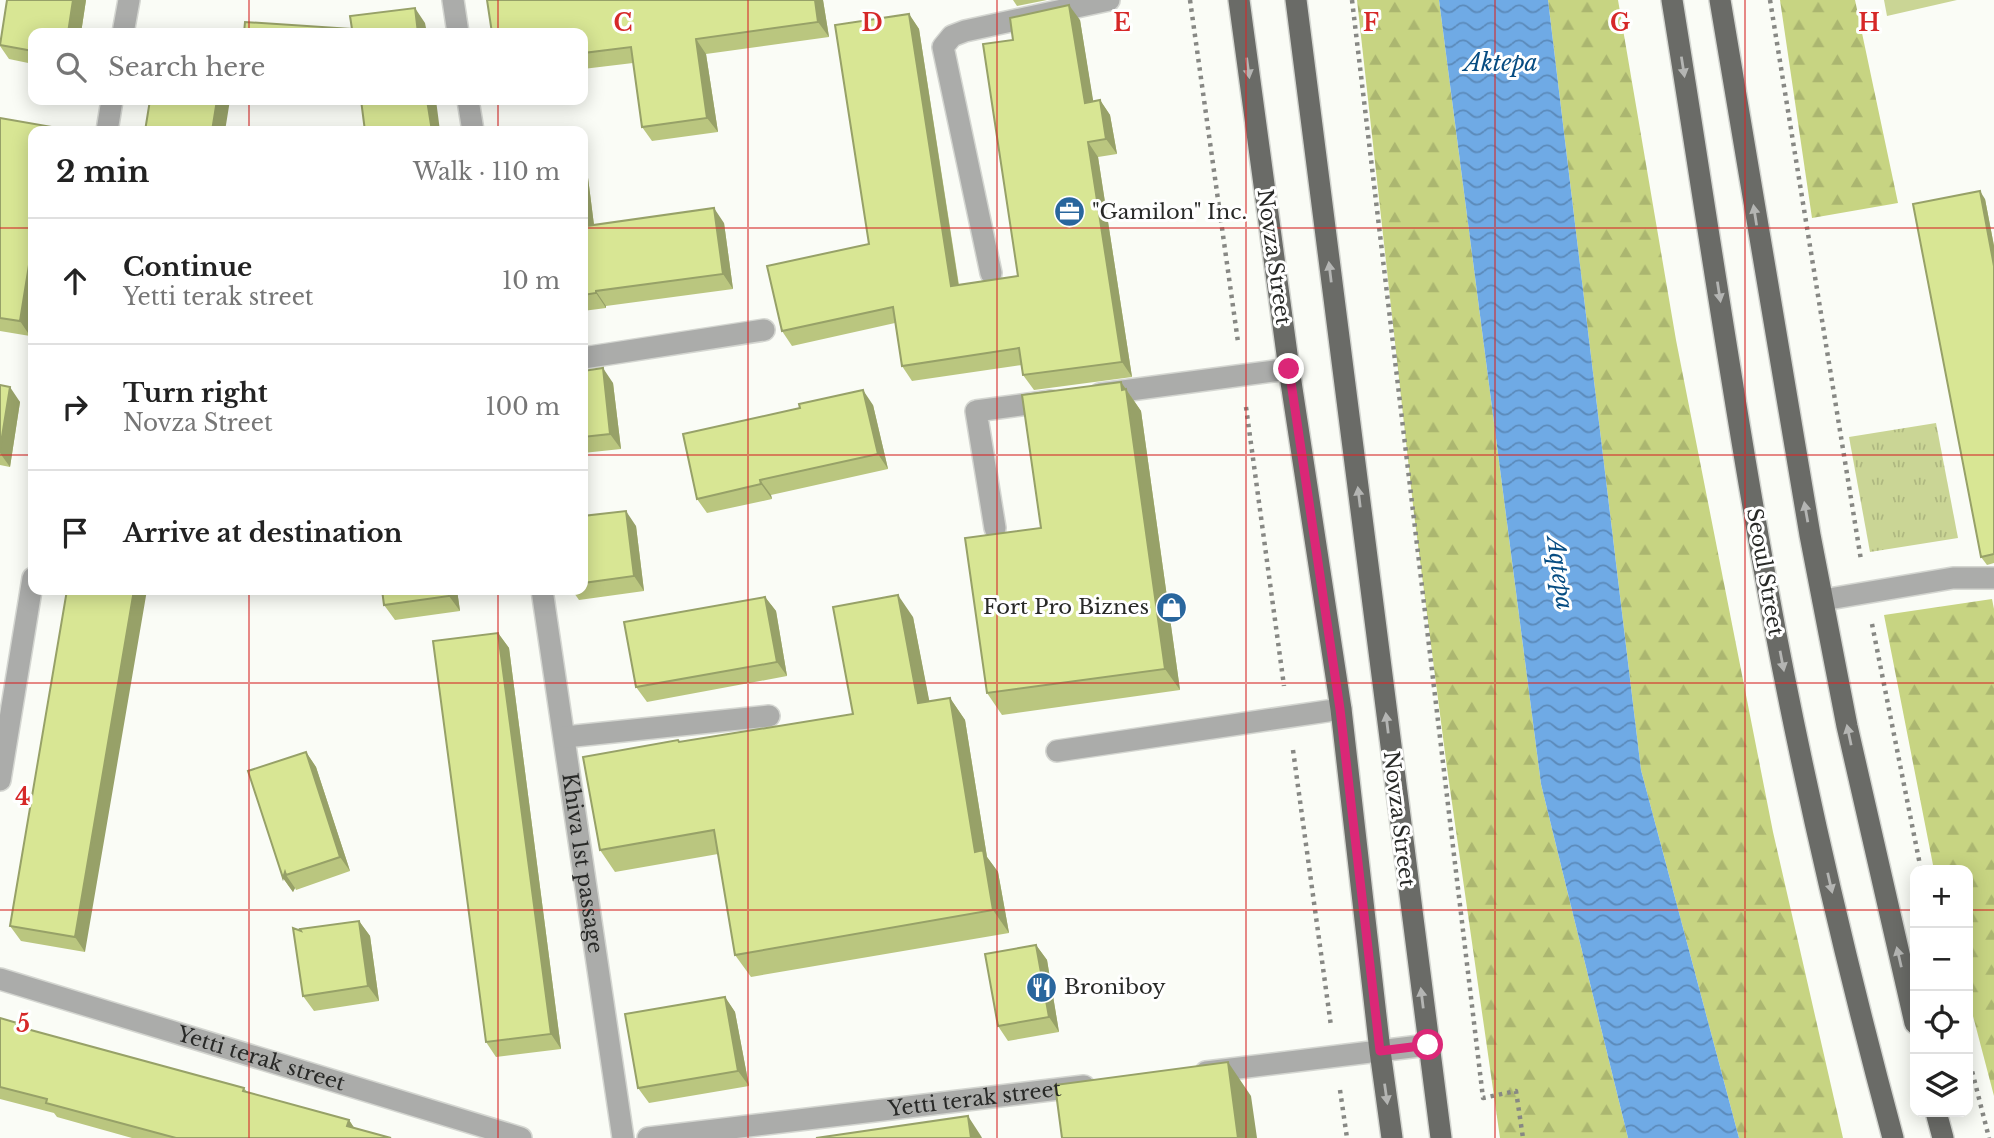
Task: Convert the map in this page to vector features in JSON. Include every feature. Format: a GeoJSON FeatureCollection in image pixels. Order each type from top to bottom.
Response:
{"type":"FeatureCollection","features":[{"type":"Feature","properties":{"kind":"main road","name":"Novza Street"},"geometry":{"type":"LineString","coordinates":[[1239,0],[1289,369],[1340,709],[1392,1138]]}},
{"type":"Feature","properties":{"kind":"main road","name":"Novza Street"},"geometry":{"type":"LineString","coordinates":[[1296,0],[1441,1138]]}},
{"type":"Feature","properties":{"kind":"main road","name":"Seoul Street"},"geometry":{"type":"LineString","coordinates":[[1672,0],[1758,540],[1795,730],[1893,1138]]}},
{"type":"Feature","properties":{"kind":"main road"},"geometry":{"type":"LineString","coordinates":[[1720,0],[1808,521],[1847,726],[1910,1001]]}},
{"type":"Feature","properties":{"kind":"main road"},"geometry":{"type":"LineString","coordinates":[[1938,1117],[1944,1138]]}},
{"type":"Feature","properties":{"kind":"street"},"geometry":{"type":"LineString","coordinates":[[124,28],[129,0]]}},
{"type":"Feature","properties":{"kind":"street"},"geometry":{"type":"LineString","coordinates":[[453,0],[457,28]]}},
{"type":"Feature","properties":{"kind":"street"},"geometry":{"type":"LineString","coordinates":[[991,273],[943,47],[952,36],[965,31],[1108,0]]}},
{"type":"Feature","properties":{"kind":"street"},"geometry":{"type":"LineString","coordinates":[[108,126],[111,105]]}},
{"type":"Feature","properties":{"kind":"street"},"geometry":{"type":"LineString","coordinates":[[469,105],[472,126]]}},
{"type":"Feature","properties":{"kind":"street"},"geometry":{"type":"LineString","coordinates":[[588,358],[764,330]]}},
{"type":"Feature","properties":{"kind":"street"},"geometry":{"type":"LineString","coordinates":[[995,528],[976,411],[1289,369]]}},
{"type":"Feature","properties":{"kind":"street"},"geometry":{"type":"LineString","coordinates":[[1823,600],[1953,578],[1994,578]]}},
{"type":"Feature","properties":{"kind":"street"},"geometry":{"type":"LineString","coordinates":[[0,780],[30,595]]}},
{"type":"Feature","properties":{"kind":"street","name":"Khiva 1st passage"},"geometry":{"type":"LineString","coordinates":[[543,595],[623,1138]]}},
{"type":"Feature","properties":{"kind":"street"},"geometry":{"type":"LineString","coordinates":[[1057,751],[1340,709]]}},
{"type":"Feature","properties":{"kind":"street"},"geometry":{"type":"LineString","coordinates":[[565,737],[769,716]]}},
{"type":"Feature","properties":{"kind":"street","name":"Yetti terak street"},"geometry":{"type":"LineString","coordinates":[[0,979],[521,1138]]}},
{"type":"Feature","properties":{"kind":"street"},"geometry":{"type":"LineString","coordinates":[[1184,1074],[1428,1045]]}},
{"type":"Feature","properties":{"kind":"street","name":"Yetti terak street"},"geometry":{"type":"LineString","coordinates":[[648,1138],[1101,1084]]}},
{"type":"Feature","properties":{"kind":"path"},"geometry":{"type":"LineString","coordinates":[[1190,0],[1347,1138]]}},
{"type":"Feature","properties":{"kind":"path"},"geometry":{"type":"LineString","coordinates":[[1352,0],[1483,1098],[1516,1091],[1522,1138]]}},
{"type":"Feature","properties":{"kind":"path"},"geometry":{"type":"LineString","coordinates":[[1770,0],[1866,593],[1920,865]]}},
{"type":"Feature","properties":{"kind":"path"},"geometry":{"type":"LineString","coordinates":[[1973,1075],[1989,1138]]}},
{"type":"Feature","properties":{"kind":"green space"},"geometry":{"type":"Polygon","coordinates":[[[1357,0],[1439,0],[1541,784],[1628,1138],[1500,1138],[1414,514],[1357,0]]]}},
{"type":"Feature","properties":{"kind":"green space"},"geometry":{"type":"Polygon","coordinates":[[[1548,0],[1618,0],[1676,340],[1773,832],[1843,1138],[1739,1138],[1641,770],[1548,0]]]}},
{"type":"Feature","properties":{"kind":"green space"},"geometry":{"type":"Polygon","coordinates":[[[1780,0],[1855,0],[1898,203],[1812,218],[1780,0]]]}},
{"type":"Feature","properties":{"kind":"green space"},"geometry":{"type":"Polygon","coordinates":[[[1884,0],[1957,0],[1887,16],[1884,0]]]}},
{"type":"Feature","properties":{"kind":"green space"},"geometry":{"type":"Polygon","coordinates":[[[1936,423],[1958,538],[1870,552],[1849,437],[1936,423]]]}},
{"type":"Feature","properties":{"kind":"green space"},"geometry":{"type":"Polygon","coordinates":[[[1992,599],[1994,1096],[1973,1016],[1973,865],[1933,865],[1884,615],[1992,599]]]}},
{"type":"Feature","properties":{"kind":"water","name":"Aktepa"},"geometry":{"type":"Polygon","coordinates":[[[1439,0],[1548,0],[1641,770],[1739,1138],[1628,1138],[1541,784],[1439,0]]]}},
{"type":"Feature","properties":{"kind":"building"},"geometry":{"type":"Polygon","coordinates":[[[7,0],[73,0],[69,28],[28,28],[28,50],[0,45],[7,0]]]}},
{"type":"Feature","properties":{"kind":"building"},"geometry":{"type":"Polygon","coordinates":[[[487,0],[815,0],[818,22],[696,39],[707,118],[642,127],[631,47],[588,52],[588,28],[491,28],[487,0]]]}},
{"type":"Feature","properties":{"kind":"building"},"geometry":{"type":"Polygon","coordinates":[[[1069,5],[1085,103],[1100,100],[1106,139],[1088,142],[1122,362],[1023,375],[1019,348],[902,366],[893,307],[782,331],[767,266],[869,244],[835,25],[909,14],[951,286],[1018,276],[983,44],[1013,40],[1010,18],[1069,5]]]}},
{"type":"Feature","properties":{"kind":"building"},"geometry":{"type":"Polygon","coordinates":[[[415,8],[417,28],[352,28],[350,16],[415,8]]]}},
{"type":"Feature","properties":{"kind":"building"},"geometry":{"type":"Polygon","coordinates":[[[245,22],[337,28],[244,28],[245,22]]]}},
{"type":"Feature","properties":{"kind":"building"},"geometry":{"type":"Polygon","coordinates":[[[149,105],[216,105],[213,126],[146,126],[149,105]]]}},
{"type":"Feature","properties":{"kind":"building"},"geometry":{"type":"Polygon","coordinates":[[[362,105],[428,105],[431,126],[364,126],[362,105]]]}},
{"type":"Feature","properties":{"kind":"building"},"geometry":{"type":"Polygon","coordinates":[[[0,118],[46,126],[28,126],[28,271],[20,321],[0,318],[0,118]]]}},
{"type":"Feature","properties":{"kind":"building"},"geometry":{"type":"Polygon","coordinates":[[[1980,191],[1994,266],[1994,554],[1981,557],[1913,204],[1980,191]]]}},
{"type":"Feature","properties":{"kind":"building"},"geometry":{"type":"Polygon","coordinates":[[[714,208],[723,274],[588,294],[588,226],[714,208]]]}},
{"type":"Feature","properties":{"kind":"building"},"geometry":{"type":"Polygon","coordinates":[[[603,368],[610,434],[588,436],[588,370],[603,368]]]}},
{"type":"Feature","properties":{"kind":"building"},"geometry":{"type":"Polygon","coordinates":[[[1121,382],[1122,390],[1126,389],[1165,669],[987,693],[965,538],[1041,528],[1022,395],[1121,382]]]}},
{"type":"Feature","properties":{"kind":"building"},"geometry":{"type":"Polygon","coordinates":[[[0,385],[10,387],[0,449],[0,385]]]}},
{"type":"Feature","properties":{"kind":"building"},"geometry":{"type":"Polygon","coordinates":[[[863,390],[878,454],[760,480],[761,484],[697,499],[683,434],[800,408],[799,404],[863,390]]]}},
{"type":"Feature","properties":{"kind":"building"},"geometry":{"type":"Polygon","coordinates":[[[626,511],[634,576],[588,582],[588,515],[626,511]]]}},
{"type":"Feature","properties":{"kind":"building"},"geometry":{"type":"Polygon","coordinates":[[[66,595],[133,595],[75,937],[10,926],[66,595]]]}},
{"type":"Feature","properties":{"kind":"building"},"geometry":{"type":"Polygon","coordinates":[[[383,595],[449,596],[384,605],[383,595]]]}},
{"type":"Feature","properties":{"kind":"building"},"geometry":{"type":"Polygon","coordinates":[[[898,595],[918,703],[950,698],[975,852],[983,850],[993,910],[735,955],[714,830],[600,850],[583,757],[853,714],[833,607],[898,595]]]}},
{"type":"Feature","properties":{"kind":"building"},"geometry":{"type":"Polygon","coordinates":[[[765,597],[777,662],[636,687],[624,622],[765,597]]]}},
{"type":"Feature","properties":{"kind":"building"},"geometry":{"type":"Polygon","coordinates":[[[498,633],[551,1034],[486,1042],[433,641],[498,633]]]}},
{"type":"Feature","properties":{"kind":"building"},"geometry":{"type":"Polygon","coordinates":[[[306,752],[340,857],[286,875],[285,872],[283,878],[248,771],[306,752]]]}},
{"type":"Feature","properties":{"kind":"building"},"geometry":{"type":"Polygon","coordinates":[[[359,921],[368,986],[303,996],[293,928],[301,931],[300,929],[359,921]]]}},
{"type":"Feature","properties":{"kind":"building"},"geometry":{"type":"Polygon","coordinates":[[[1036,945],[1049,1017],[998,1026],[985,954],[1036,945]]]}},
{"type":"Feature","properties":{"kind":"building"},"geometry":{"type":"Polygon","coordinates":[[[725,997],[738,1071],[638,1088],[625,1014],[725,997]]]}},
{"type":"Feature","properties":{"kind":"building"},"geometry":{"type":"Polygon","coordinates":[[[0,1018],[17,1023],[16,1026],[244,1088],[243,1091],[349,1120],[347,1126],[391,1138],[176,1138],[46,1103],[47,1099],[0,1087],[0,1018]]]}},
{"type":"Feature","properties":{"kind":"building"},"geometry":{"type":"Polygon","coordinates":[[[1228,1062],[1238,1138],[1062,1138],[1055,1085],[1228,1062]]]}},
{"type":"Feature","properties":{"kind":"building"},"geometry":{"type":"Polygon","coordinates":[[[968,1116],[971,1138],[816,1138],[968,1116]]]}},
{"type":"Feature","properties":{"kind":"place","name":"\"Gamilon\" Inc."},"geometry":{"type":"Point","coordinates":[1069,212]}},
{"type":"Feature","properties":{"kind":"place","name":"Fort Pro Biznes"},"geometry":{"type":"Point","coordinates":[1172,607]}},
{"type":"Feature","properties":{"kind":"place","name":"Broniboy"},"geometry":{"type":"Point","coordinates":[1041,987]}},
{"type":"Feature","properties":{"kind":"route"},"geometry":{"type":"LineString","coordinates":[[1289,369],[1340,709],[1380,1051],[1428,1045]]}},
{"type":"Feature","properties":{"kind":"water label","name":"Aqtepa"},"geometry":{"type":"Point","coordinates":[1560,573]}}]}
